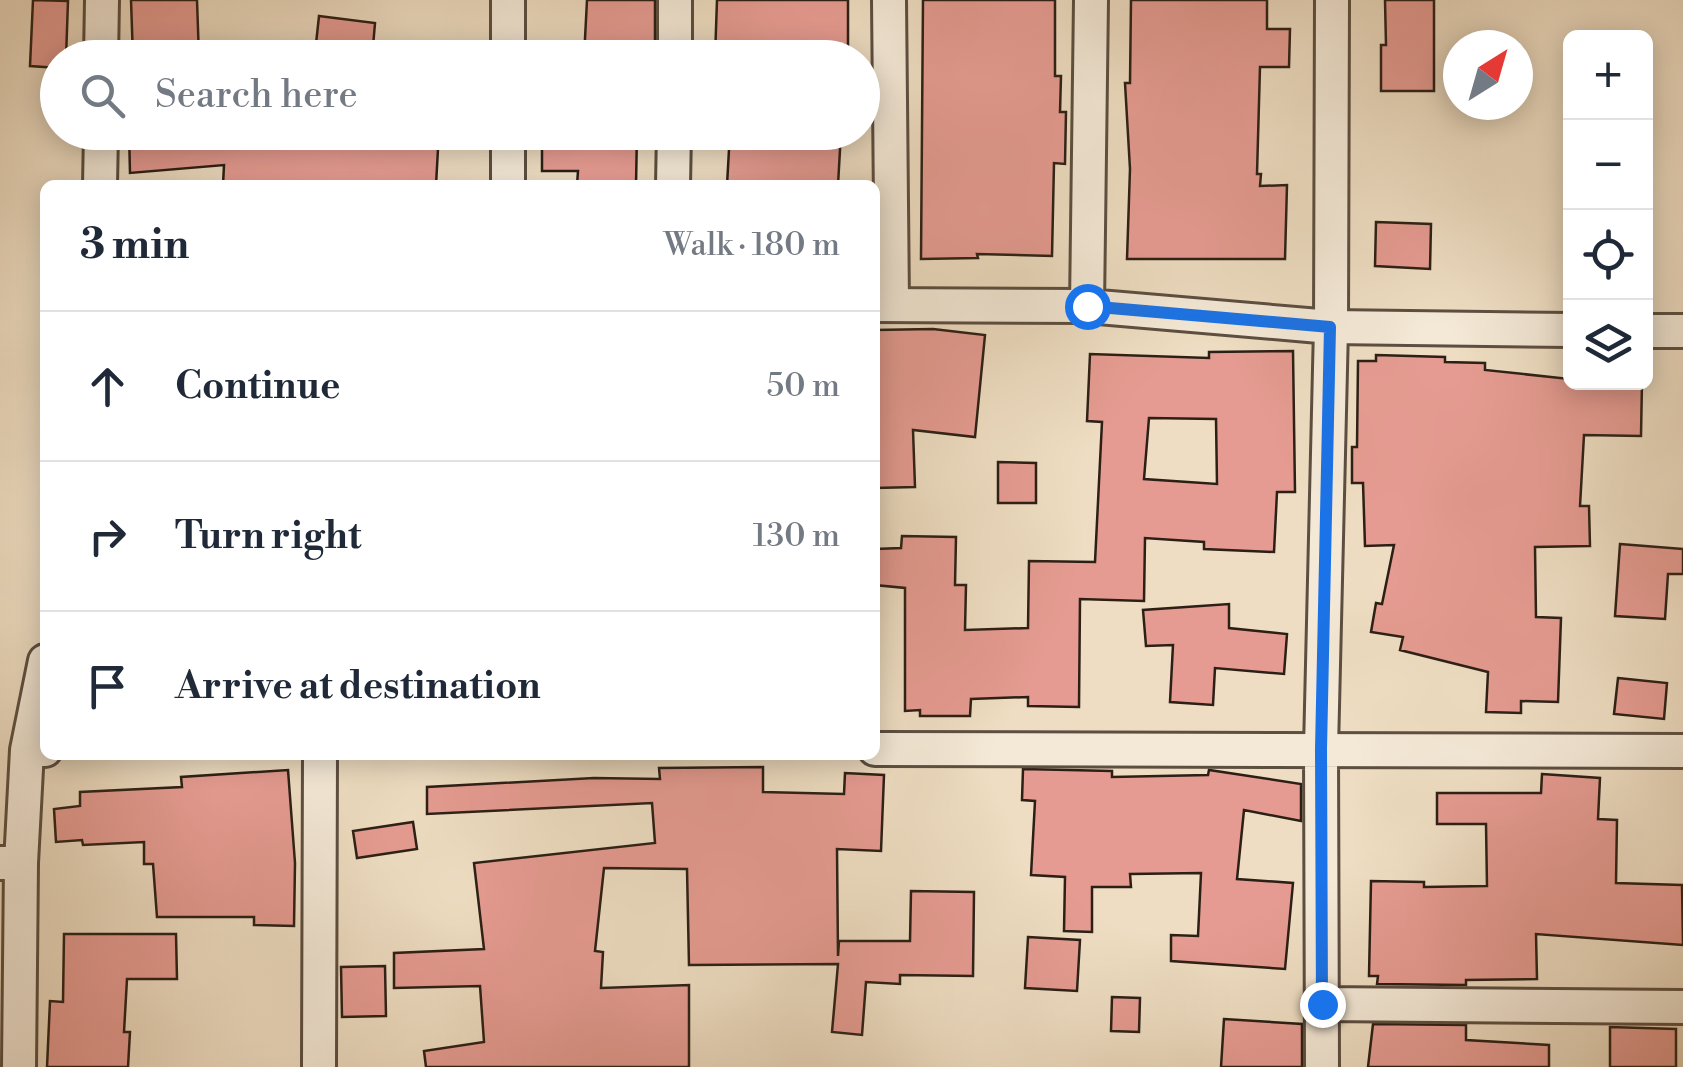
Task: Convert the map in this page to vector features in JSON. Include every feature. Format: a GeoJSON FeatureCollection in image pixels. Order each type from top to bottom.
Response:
{"type":"FeatureCollection","features":[{"type":"Feature","properties":{"kind":"street"},"geometry":{"type":"LineString","coordinates":[[101,40],[102,0]]}},
{"type":"Feature","properties":{"kind":"street"},"geometry":{"type":"LineString","coordinates":[[508,0],[508,40]]}},
{"type":"Feature","properties":{"kind":"street"},"geometry":{"type":"LineString","coordinates":[[675,0],[675,40]]}},
{"type":"Feature","properties":{"kind":"street"},"geometry":{"type":"LineString","coordinates":[[889,0],[884,305],[1087,306],[1330,327],[1563,330]]}},
{"type":"Feature","properties":{"kind":"street"},"geometry":{"type":"LineString","coordinates":[[1087,306],[1091,0]]}},
{"type":"Feature","properties":{"kind":"street"},"geometry":{"type":"LineString","coordinates":[[1322,1067],[1321,749],[1332,0]]}},
{"type":"Feature","properties":{"kind":"street"},"geometry":{"type":"LineString","coordinates":[[100,150],[100,180]]}},
{"type":"Feature","properties":{"kind":"street"},"geometry":{"type":"LineString","coordinates":[[508,150],[508,180]]}},
{"type":"Feature","properties":{"kind":"street"},"geometry":{"type":"LineString","coordinates":[[673,180],[674,150]]}},
{"type":"Feature","properties":{"kind":"street"},"geometry":{"type":"LineString","coordinates":[[1653,331],[1683,331]]}},
{"type":"Feature","properties":{"kind":"street"},"geometry":{"type":"LineString","coordinates":[[19,1067],[10,863],[36,750],[40,710]]}},
{"type":"Feature","properties":{"kind":"street"},"geometry":{"type":"LineString","coordinates":[[880,748],[1683,751]]}},
{"type":"Feature","properties":{"kind":"street"},"geometry":{"type":"LineString","coordinates":[[320,760],[320,1067]]}},
{"type":"Feature","properties":{"kind":"street"},"geometry":{"type":"LineString","coordinates":[[1322,1004],[1683,1007]]}},
{"type":"Feature","properties":{"kind":"building"},"geometry":{"type":"Polygon","coordinates":[[[33,0],[68,1],[67,40],[40,40],[40,67],[30,66],[33,0]]]}},
{"type":"Feature","properties":{"kind":"building"},"geometry":{"type":"Polygon","coordinates":[[[131,0],[197,0],[198,40],[132,40],[131,0]]]}},
{"type":"Feature","properties":{"kind":"building"},"geometry":{"type":"Polygon","coordinates":[[[587,0],[655,0],[655,40],[585,40],[587,0]]]}},
{"type":"Feature","properties":{"kind":"building"},"geometry":{"type":"Polygon","coordinates":[[[717,0],[848,0],[848,40],[716,40],[717,0]]]}},
{"type":"Feature","properties":{"kind":"building"},"geometry":{"type":"Polygon","coordinates":[[[923,0],[1055,0],[1055,76],[1061,76],[1060,112],[1066,112],[1065,164],[1054,163],[1052,256],[977,254],[978,258],[921,259],[923,0]]]}},
{"type":"Feature","properties":{"kind":"building"},"geometry":{"type":"Polygon","coordinates":[[[1131,0],[1267,0],[1267,29],[1290,29],[1289,67],[1260,67],[1257,174],[1261,174],[1260,186],[1287,185],[1285,259],[1127,259],[1130,169],[1125,83],[1130,83],[1131,0]]]}},
{"type":"Feature","properties":{"kind":"building"},"geometry":{"type":"Polygon","coordinates":[[[1385,0],[1434,0],[1434,91],[1381,91],[1385,0]]]}},
{"type":"Feature","properties":{"kind":"building"},"geometry":{"type":"Polygon","coordinates":[[[319,16],[375,23],[374,40],[316,40],[319,16]]]}},
{"type":"Feature","properties":{"kind":"building"},"geometry":{"type":"Polygon","coordinates":[[[129,150],[438,150],[436,180],[223,180],[224,165],[130,173],[129,150]]]}},
{"type":"Feature","properties":{"kind":"building"},"geometry":{"type":"Polygon","coordinates":[[[542,150],[637,150],[636,180],[577,180],[578,171],[542,171],[542,150]]]}},
{"type":"Feature","properties":{"kind":"building"},"geometry":{"type":"Polygon","coordinates":[[[729,150],[840,150],[838,180],[727,180],[729,150]]]}},
{"type":"Feature","properties":{"kind":"building"},"geometry":{"type":"Polygon","coordinates":[[[1376,222],[1431,224],[1430,269],[1375,266],[1376,222]]]}},
{"type":"Feature","properties":{"kind":"building"},"geometry":{"type":"Polygon","coordinates":[[[933,329],[985,335],[975,437],[913,430],[915,487],[880,488],[880,330],[933,329]]]}},
{"type":"Feature","properties":{"kind":"building"},"geometry":{"type":"Polygon","coordinates":[[[1293,351],[1295,492],[1277,492],[1274,552],[1204,549],[1204,542],[1145,538],[1144,601],[1080,599],[1079,707],[1028,706],[1028,697],[971,699],[970,716],[920,716],[920,710],[905,711],[905,588],[880,586],[880,549],[901,548],[902,536],[956,537],[955,585],[966,585],[965,630],[1028,628],[1029,561],[1095,562],[1102,422],[1087,421],[1090,354],[1209,358],[1209,352],[1293,351]],[[1149,418],[1144,479],[1217,484],[1216,419],[1149,418]]]}},
{"type":"Feature","properties":{"kind":"building"},"geometry":{"type":"Polygon","coordinates":[[[1376,355],[1445,357],[1445,362],[1485,363],[1485,370],[1563,378],[1563,390],[1642,390],[1641,436],[1584,435],[1580,506],[1589,506],[1590,546],[1535,547],[1536,617],[1561,618],[1558,702],[1521,701],[1521,713],[1486,712],[1488,672],[1400,650],[1403,637],[1371,632],[1376,603],[1382,604],[1394,545],[1365,546],[1363,483],[1352,483],[1352,447],[1357,447],[1358,361],[1376,361],[1376,355]]]}},
{"type":"Feature","properties":{"kind":"building"},"geometry":{"type":"Polygon","coordinates":[[[998,462],[1036,463],[1036,503],[998,503],[998,462]]]}},
{"type":"Feature","properties":{"kind":"building"},"geometry":{"type":"Polygon","coordinates":[[[1620,544],[1683,549],[1683,574],[1668,574],[1665,619],[1615,616],[1620,544]]]}},
{"type":"Feature","properties":{"kind":"building"},"geometry":{"type":"Polygon","coordinates":[[[1229,604],[1229,628],[1287,634],[1284,674],[1215,668],[1213,705],[1170,702],[1173,645],[1146,646],[1143,610],[1229,604]]]}},
{"type":"Feature","properties":{"kind":"building"},"geometry":{"type":"Polygon","coordinates":[[[1618,678],[1667,683],[1664,719],[1614,714],[1618,678]]]}},
{"type":"Feature","properties":{"kind":"building"},"geometry":{"type":"Polygon","coordinates":[[[763,767],[763,792],[844,794],[845,773],[884,775],[881,851],[837,849],[838,956],[839,941],[910,941],[911,891],[974,892],[973,976],[900,975],[900,984],[866,982],[862,1035],[832,1032],[838,964],[689,965],[687,869],[604,868],[595,951],[603,952],[601,988],[689,985],[689,1067],[426,1067],[424,1051],[484,1042],[480,986],[394,988],[394,953],[484,949],[474,863],[655,843],[652,803],[427,814],[427,787],[594,778],[660,779],[659,768],[763,767]]]}},
{"type":"Feature","properties":{"kind":"building"},"geometry":{"type":"Polygon","coordinates":[[[1023,769],[1112,771],[1112,777],[1208,775],[1209,770],[1301,784],[1301,821],[1244,810],[1237,879],[1293,883],[1285,969],[1171,961],[1171,935],[1198,936],[1201,873],[1130,874],[1131,887],[1092,887],[1092,932],[1064,931],[1065,877],[1031,875],[1035,801],[1022,800],[1023,769]]]}},
{"type":"Feature","properties":{"kind":"building"},"geometry":{"type":"Polygon","coordinates":[[[288,770],[295,863],[294,926],[254,925],[254,917],[157,917],[153,864],[144,864],[144,842],[56,842],[54,809],[80,806],[80,792],[182,787],[181,777],[288,770]]]}},
{"type":"Feature","properties":{"kind":"building"},"geometry":{"type":"Polygon","coordinates":[[[1542,774],[1600,778],[1598,819],[1617,820],[1616,883],[1682,885],[1683,945],[1536,934],[1537,979],[1466,980],[1466,985],[1377,984],[1378,976],[1369,976],[1371,881],[1424,882],[1424,887],[1487,886],[1486,824],[1437,824],[1437,793],[1541,793],[1542,774]]]}},
{"type":"Feature","properties":{"kind":"building"},"geometry":{"type":"Polygon","coordinates":[[[413,822],[417,849],[357,858],[353,831],[413,822]]]}},
{"type":"Feature","properties":{"kind":"building"},"geometry":{"type":"Polygon","coordinates":[[[64,934],[176,934],[177,979],[127,979],[124,1032],[130,1032],[128,1067],[47,1067],[50,1001],[63,1002],[64,934]]]}},
{"type":"Feature","properties":{"kind":"building"},"geometry":{"type":"Polygon","coordinates":[[[1028,937],[1080,940],[1077,991],[1025,988],[1028,937]]]}},
{"type":"Feature","properties":{"kind":"building"},"geometry":{"type":"Polygon","coordinates":[[[385,966],[386,1016],[342,1017],[341,967],[385,966]]]}},
{"type":"Feature","properties":{"kind":"building"},"geometry":{"type":"Polygon","coordinates":[[[1112,997],[1140,998],[1139,1032],[1111,1031],[1112,997]]]}},
{"type":"Feature","properties":{"kind":"building"},"geometry":{"type":"Polygon","coordinates":[[[1224,1019],[1302,1024],[1302,1067],[1221,1067],[1224,1019]]]}},
{"type":"Feature","properties":{"kind":"building"},"geometry":{"type":"Polygon","coordinates":[[[1373,1024],[1466,1025],[1466,1040],[1549,1045],[1549,1067],[1368,1067],[1373,1024]]]}},
{"type":"Feature","properties":{"kind":"building"},"geometry":{"type":"Polygon","coordinates":[[[1610,1027],[1676,1029],[1676,1067],[1610,1067],[1610,1027]]]}},
{"type":"Feature","properties":{"kind":"route"},"geometry":{"type":"LineString","coordinates":[[1087,306],[1330,327],[1321,749],[1322,1004]]}}]}
